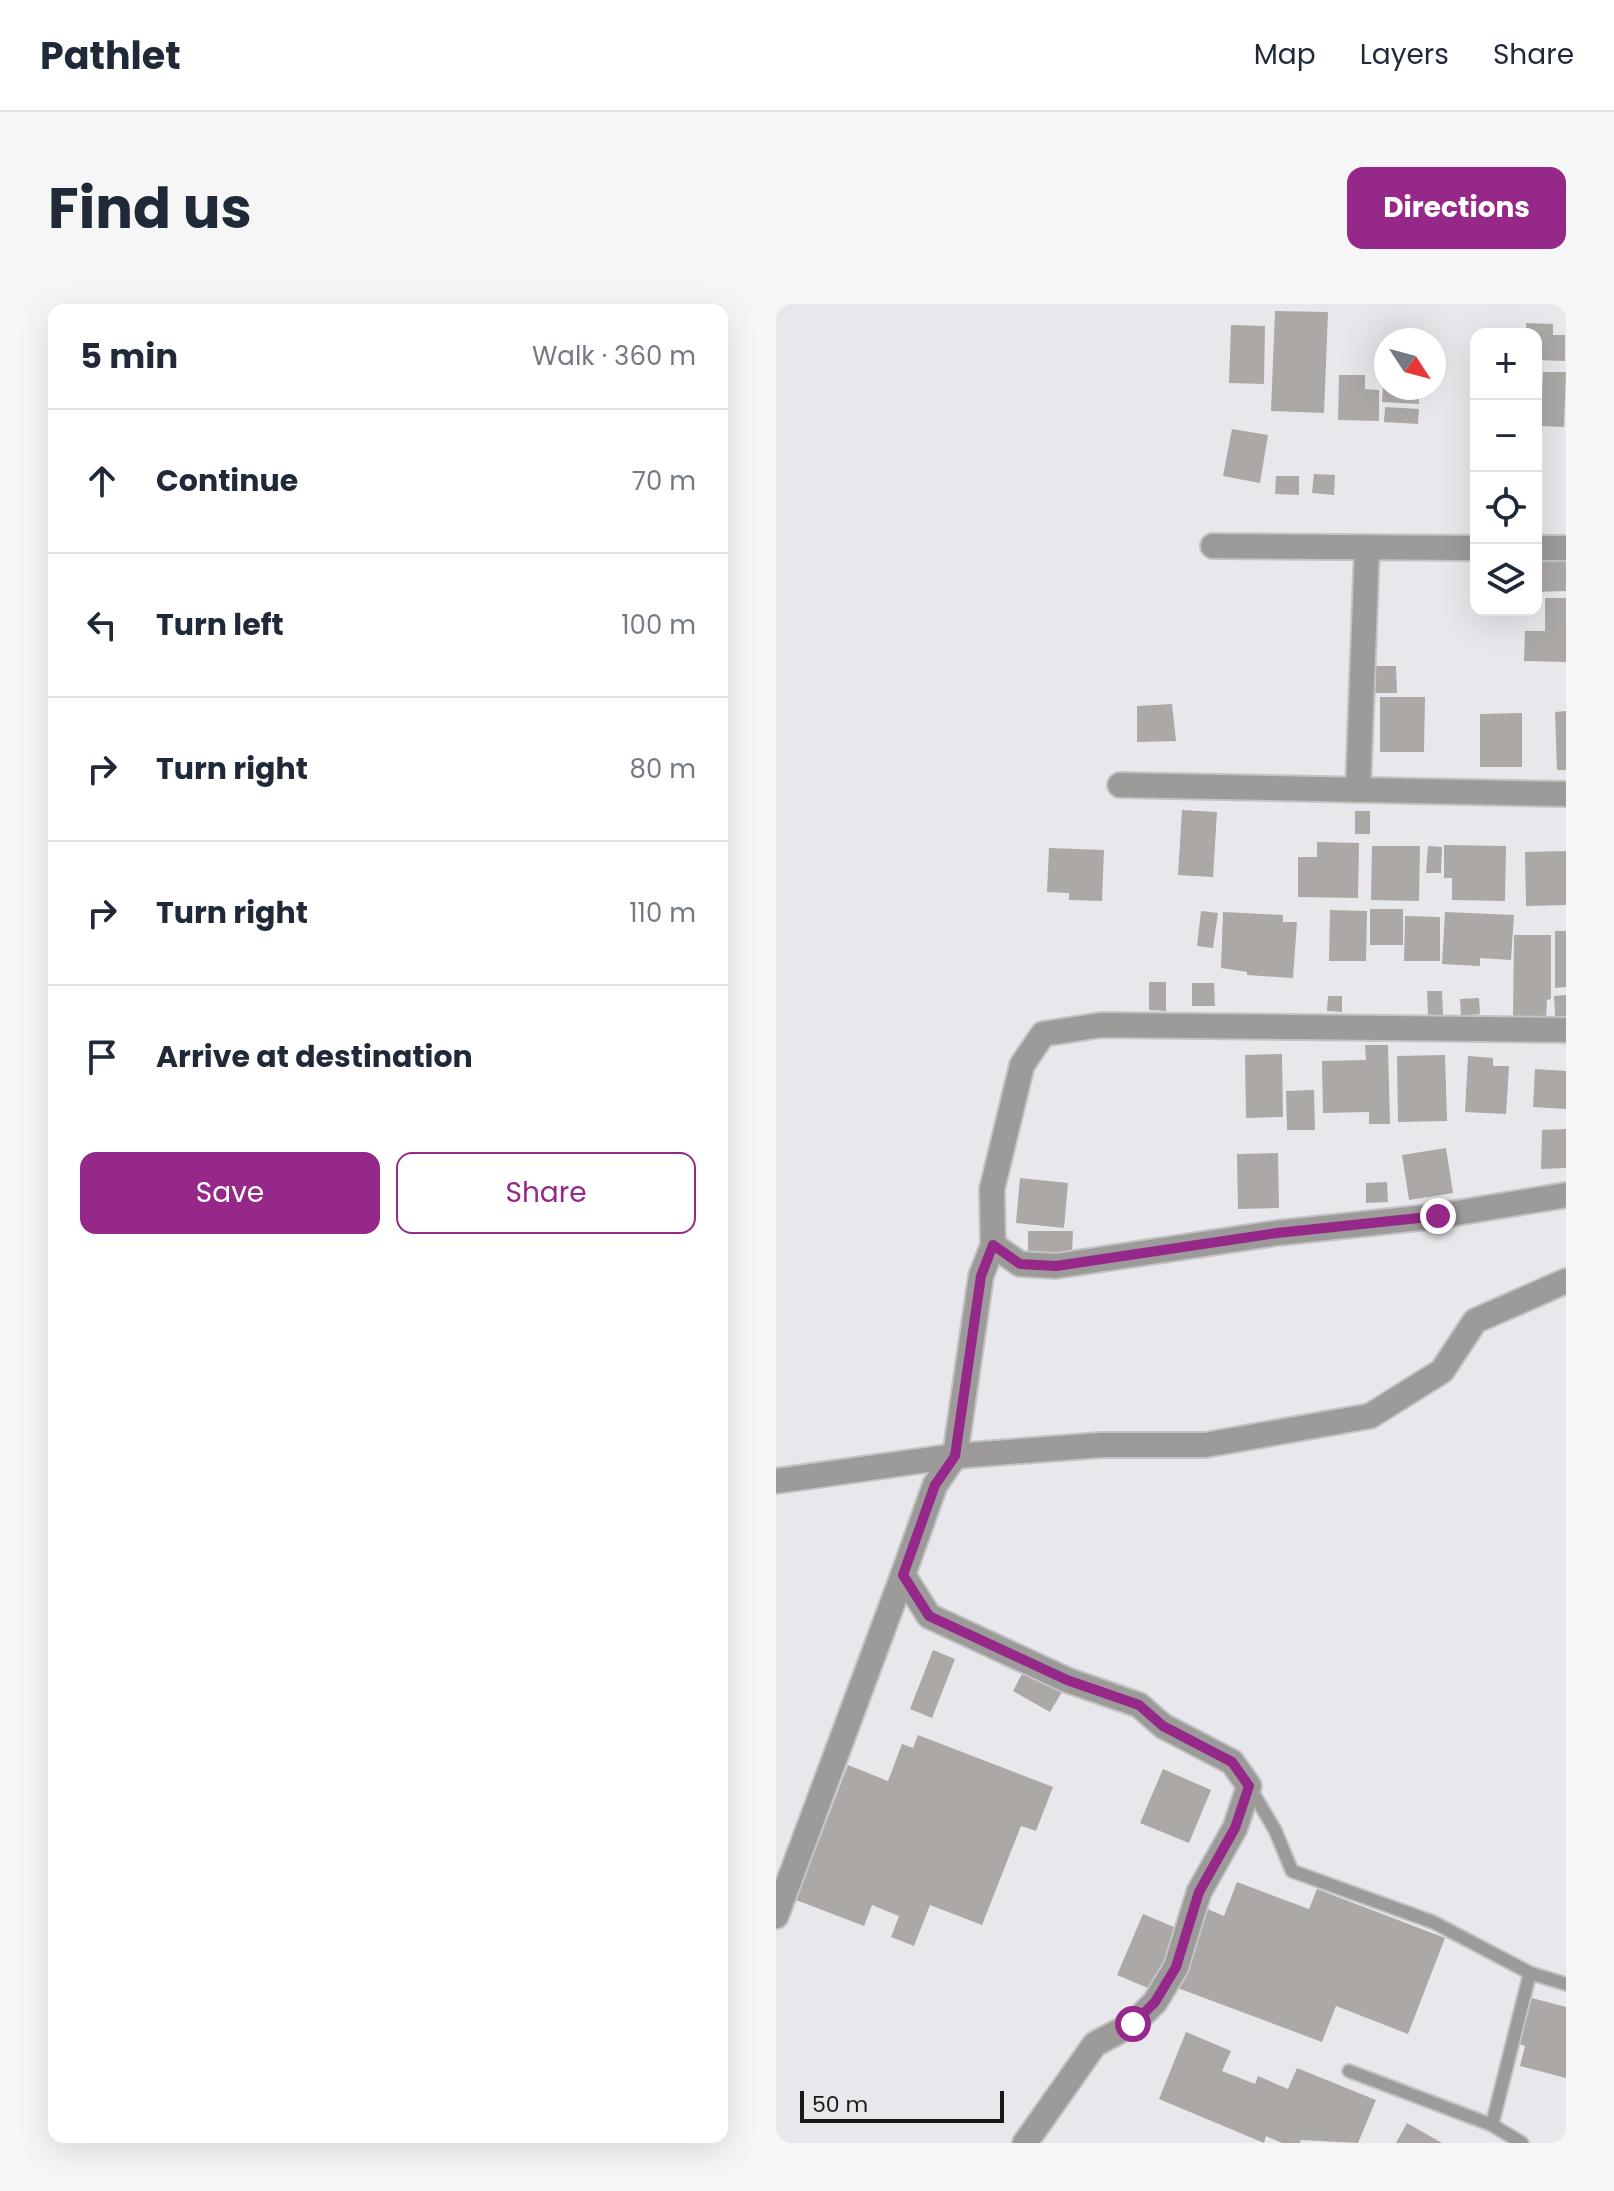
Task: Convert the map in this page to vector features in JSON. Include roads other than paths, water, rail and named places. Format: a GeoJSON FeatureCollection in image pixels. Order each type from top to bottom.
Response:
{"type":"FeatureCollection","features":[{"type":"Feature","properties":{"kind":"street"},"geometry":{"type":"LineString","coordinates":[[1213,546],[1470,548]]}},
{"type":"Feature","properties":{"kind":"street"},"geometry":{"type":"LineString","coordinates":[[1358,790],[1367,547]]}},
{"type":"Feature","properties":{"kind":"street"},"geometry":{"type":"LineString","coordinates":[[1542,548],[1566,548]]}},
{"type":"Feature","properties":{"kind":"street"},"geometry":{"type":"LineString","coordinates":[[1120,785],[1566,794]]}},
{"type":"Feature","properties":{"kind":"street"},"geometry":{"type":"LineString","coordinates":[[776,1916],[935,1485],[955,1456],[981,1276],[993,1245],[992,1189],[1022,1065],[1043,1034],[1101,1025],[1566,1030]]}},
{"type":"Feature","properties":{"kind":"street"},"geometry":{"type":"LineString","coordinates":[[993,1245],[1020,1264],[1056,1266],[1277,1233],[1438,1216],[1566,1195]]}},
{"type":"Feature","properties":{"kind":"street"},"geometry":{"type":"LineString","coordinates":[[776,1481],[955,1456],[1101,1445],[1205,1445],[1370,1416],[1442,1371],[1475,1321],[1566,1281]]}},
{"type":"Feature","properties":{"kind":"street"},"geometry":{"type":"LineString","coordinates":[[903,1575],[929,1616],[1067,1680],[1139,1705],[1163,1726],[1232,1762],[1249,1786],[1235,1828],[1199,1892],[1176,1967],[1155,2002],[1133,2024],[1095,2044],[1025,2143]]}},
{"type":"Feature","properties":{"kind":"lane"},"geometry":{"type":"LineString","coordinates":[[1249,1786],[1275,1830],[1292,1871],[1433,1922],[1530,1973],[1566,1984]]}},
{"type":"Feature","properties":{"kind":"lane"},"geometry":{"type":"LineString","coordinates":[[1492,2125],[1530,1973]]}},
{"type":"Feature","properties":{"kind":"lane"},"geometry":{"type":"LineString","coordinates":[[1349,2071],[1492,2125],[1522,2143]]}}]}
